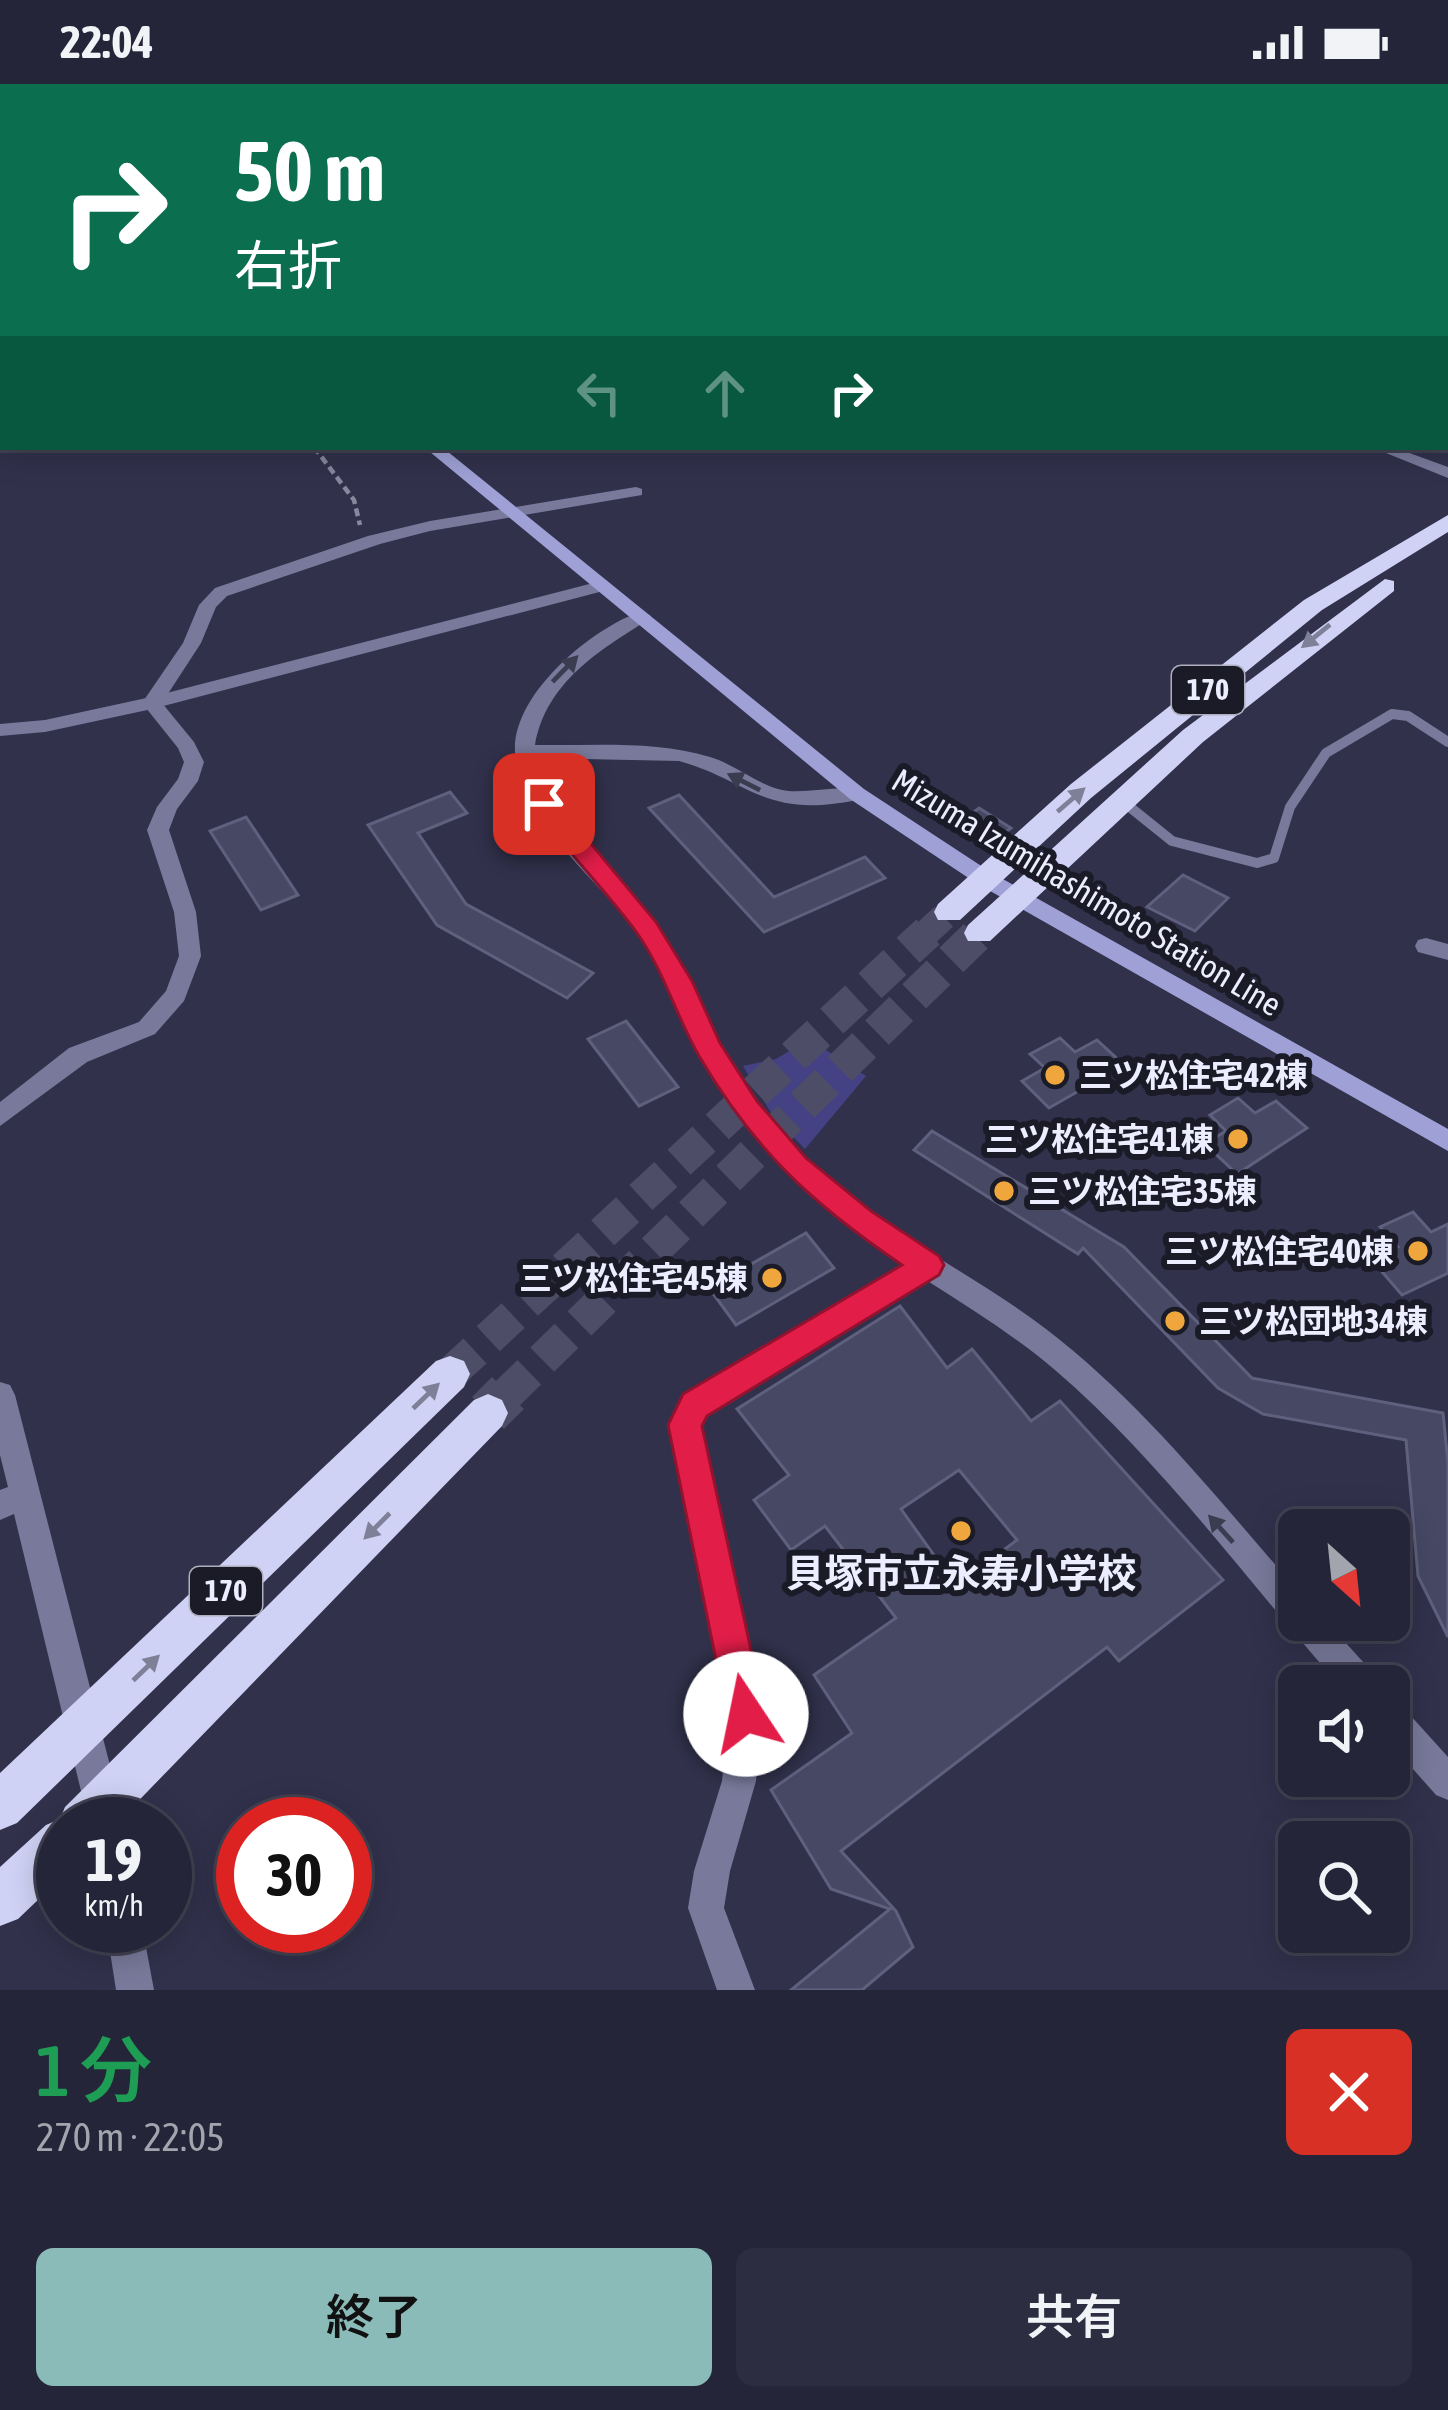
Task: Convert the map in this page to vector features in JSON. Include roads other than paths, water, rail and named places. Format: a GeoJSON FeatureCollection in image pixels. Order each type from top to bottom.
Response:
{"type":"FeatureCollection","features":[{"type":"Feature","properties":{"kind":"highway","name":"170"},"geometry":{"type":"LineString","coordinates":[[949,913],[1082,791],[1313,605],[1448,522]]}},
{"type":"Feature","properties":{"kind":"highway","name":"170"},"geometry":{"type":"LineString","coordinates":[[979,933],[1193,736],[1358,603],[1448,548]]}},
{"type":"Feature","properties":{"kind":"highway","name":"170"},"geometry":{"type":"LineString","coordinates":[[0,1806],[450,1374]]}},
{"type":"Feature","properties":{"kind":"highway","name":"170"},"geometry":{"type":"LineString","coordinates":[[117,1797],[488,1413]]}},
{"type":"Feature","properties":{"kind":"highway"},"geometry":{"type":"LineString","coordinates":[[0,1901],[36,1867]]}},
{"type":"Feature","properties":{"kind":"main road","name":"Mizuma Izumihashimoto Station Line"},"geometry":{"type":"LineString","coordinates":[[436,450],[857,794],[984,878],[1448,1142]]}},
{"type":"Feature","properties":{"kind":"street"},"geometry":{"type":"LineString","coordinates":[[1423,453],[1448,473]]}},
{"type":"Feature","properties":{"kind":"street"},"geometry":{"type":"LineString","coordinates":[[152,703],[191,643],[208,605],[221,592],[374,540],[511,511],[636,492]]}},
{"type":"Feature","properties":{"kind":"street"},"geometry":{"type":"LineString","coordinates":[[0,730],[45,726],[152,703],[602,586]]}},
{"type":"Feature","properties":{"kind":"street"},"geometry":{"type":"LineString","coordinates":[[641,616],[576,656],[548,687],[528,730],[526,751],[528,773],[544,804],[647,928],[679,981],[708,1047],[747,1109],[796,1167],[860,1220],[1066,1361],[1278,1593]]}},
{"type":"Feature","properties":{"kind":"street"},"geometry":{"type":"LineString","coordinates":[[0,1116],[78,1055],[147,1028],[176,995],[183,976],[190,956],[185,913],[158,830],[194,762],[152,703]]}},
{"type":"Feature","properties":{"kind":"street"},"geometry":{"type":"LineString","coordinates":[[526,751],[679,755],[775,796],[813,799],[857,794]]}},
{"type":"Feature","properties":{"kind":"street"},"geometry":{"type":"LineString","coordinates":[[736,1990],[706,1908],[739,1781],[746,1714],[685,1425],[695,1405],[928,1265]]}},
{"type":"Feature","properties":{"kind":"street"},"geometry":{"type":"LineString","coordinates":[[0,1395],[13,1500],[84,1728],[94,1797]]}},
{"type":"Feature","properties":{"kind":"street"},"geometry":{"type":"LineString","coordinates":[[1322,1641],[1343,1665]]}},
{"type":"Feature","properties":{"kind":"street"},"geometry":{"type":"LineString","coordinates":[[1410,1740],[1448,1783]]}},
{"type":"Feature","properties":{"kind":"street"},"geometry":{"type":"LineString","coordinates":[[129,1953],[135,1990]]}},
{"type":"Feature","properties":{"kind":"lane"},"geometry":{"type":"LineString","coordinates":[[1121,800],[1172,841],[1257,862],[1274,858],[1291,807],[1326,753],[1392,715],[1408,716],[1448,742]]}},
{"type":"Feature","properties":{"kind":"tunnel"},"geometry":{"type":"LineString","coordinates":[[924,935],[949,912]]}},
{"type":"Feature","properties":{"kind":"tunnel"},"geometry":{"type":"LineString","coordinates":[[450,1374],[928,932]]}},
{"type":"Feature","properties":{"kind":"tunnel"},"geometry":{"type":"LineString","coordinates":[[505,1396],[979,933]]}},
{"type":"Feature","properties":{"kind":"tunnel"},"geometry":{"type":"LineString","coordinates":[[505,1396],[508,1393]]}},
{"type":"Feature","properties":{"kind":"tunnel"},"geometry":{"type":"LineString","coordinates":[[488,1413],[505,1396]]}},
{"type":"Feature","properties":{"kind":"place","name":"三ツ松住宅42棟"},"geometry":{"type":"Point","coordinates":[1055,1075]}},
{"type":"Feature","properties":{"kind":"place","name":"三ツ松住宅41棟"},"geometry":{"type":"Point","coordinates":[1238,1139]}},
{"type":"Feature","properties":{"kind":"place","name":"三ツ松住宅35棟"},"geometry":{"type":"Point","coordinates":[1004,1191]}},
{"type":"Feature","properties":{"kind":"place","name":"三ツ松住宅40棟"},"geometry":{"type":"Point","coordinates":[1418,1251]}},
{"type":"Feature","properties":{"kind":"place","name":"三ツ松住宅45棟"},"geometry":{"type":"Point","coordinates":[772,1278]}},
{"type":"Feature","properties":{"kind":"place","name":"三ツ松団地34棟"},"geometry":{"type":"Point","coordinates":[1175,1321]}},
{"type":"Feature","properties":{"kind":"place","name":"貝塚市立永寿小学校"},"geometry":{"type":"Point","coordinates":[961,1531]}}]}
